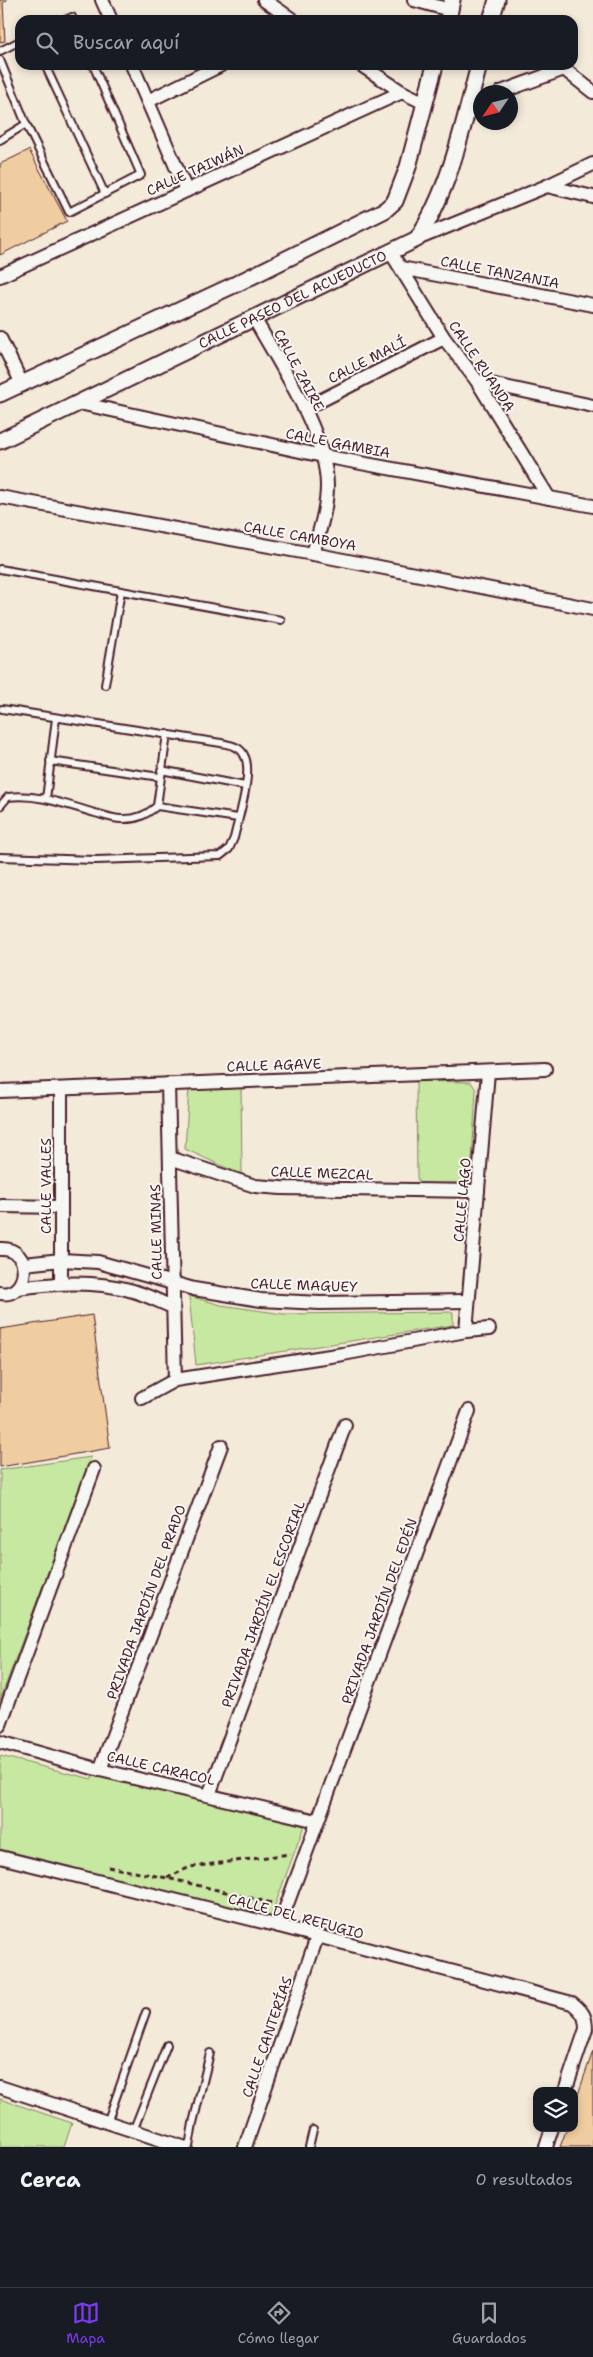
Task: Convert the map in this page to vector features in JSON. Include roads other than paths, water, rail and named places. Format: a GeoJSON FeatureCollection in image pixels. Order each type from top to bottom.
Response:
{"type":"FeatureCollection","features":[{"type":"Feature","properties":{"kind":"street"},"geometry":{"type":"LineString","coordinates":[[102,0],[109,15]]}},
{"type":"Feature","properties":{"kind":"street"},"geometry":{"type":"LineString","coordinates":[[264,0],[286,15]]}},
{"type":"Feature","properties":{"kind":"street"},"geometry":{"type":"LineString","coordinates":[[414,0],[450,10]]}},
{"type":"Feature","properties":{"kind":"street"},"geometry":{"type":"LineString","coordinates":[[494,15],[497,0]]}},
{"type":"Feature","properties":{"kind":"street"},"geometry":{"type":"LineString","coordinates":[[134,70],[186,190]]}},
{"type":"Feature","properties":{"kind":"street"},"geometry":{"type":"LineString","coordinates":[[148,101],[211,70]]}},
{"type":"Feature","properties":{"kind":"street"},"geometry":{"type":"LineString","coordinates":[[369,70],[402,92],[425,103]]}},
{"type":"Feature","properties":{"kind":"street"},"geometry":{"type":"LineString","coordinates":[[0,394],[236,284],[385,210],[395,201],[400,190],[434,70]]}},
{"type":"Feature","properties":{"kind":"street"},"geometry":{"type":"LineString","coordinates":[[477,85],[478,70]]}},
{"type":"Feature","properties":{"kind":"street"},"geometry":{"type":"LineString","coordinates":[[518,85],[554,70]]}},
{"type":"Feature","properties":{"kind":"street"},"geometry":{"type":"LineString","coordinates":[[565,70],[593,92]]}},
{"type":"Feature","properties":{"kind":"street","name":"CALLE TAIWÁN"},"geometry":{"type":"LineString","coordinates":[[0,276],[402,92]]}},
{"type":"Feature","properties":{"kind":"street"},"geometry":{"type":"LineString","coordinates":[[417,239],[431,218],[473,108]]}},
{"type":"Feature","properties":{"kind":"street"},"geometry":{"type":"LineString","coordinates":[[417,239],[547,186],[593,164]]}},
{"type":"Feature","properties":{"kind":"street"},"geometry":{"type":"LineString","coordinates":[[547,186],[593,197]]}},
{"type":"Feature","properties":{"kind":"street","name":"CALLE PASEO DEL ACUEDUCTO"},"geometry":{"type":"LineString","coordinates":[[0,441],[417,239]]}},
{"type":"Feature","properties":{"kind":"street","name":"CALLE RUANDA"},"geometry":{"type":"LineString","coordinates":[[390,251],[444,338],[477,381],[549,498]]}},
{"type":"Feature","properties":{"kind":"street","name":"CALLE TANZANIA"},"geometry":{"type":"LineString","coordinates":[[401,268],[593,306]]}},
{"type":"Feature","properties":{"kind":"street","name":"CALLE ZAIRE"},"geometry":{"type":"LineString","coordinates":[[254,318],[304,409],[323,456],[327,485],[324,510],[314,554]]}},
{"type":"Feature","properties":{"kind":"street"},"geometry":{"type":"LineString","coordinates":[[0,338],[22,384]]}},
{"type":"Feature","properties":{"kind":"street","name":"CALLE MALÍ"},"geometry":{"type":"LineString","coordinates":[[304,409],[444,338]]}},
{"type":"Feature","properties":{"kind":"street"},"geometry":{"type":"LineString","coordinates":[[477,381],[593,406]]}},
{"type":"Feature","properties":{"kind":"street","name":"CALLE GAMBIA"},"geometry":{"type":"LineString","coordinates":[[79,403],[323,456],[593,506]]}},
{"type":"Feature","properties":{"kind":"street","name":"CALLE CAMBOYA"},"geometry":{"type":"LineString","coordinates":[[0,497],[314,554],[593,609]]}},
{"type":"Feature","properties":{"kind":"street","name":"CALLE AGAVE"},"geometry":{"type":"LineString","coordinates":[[0,1091],[546,1069]]}},
{"type":"Feature","properties":{"kind":"street","name":"CALLE LAGO"},"geometry":{"type":"LineString","coordinates":[[466,1331],[488,1072]]}},
{"type":"Feature","properties":{"kind":"street","name":"CALLE MINAS"},"geometry":{"type":"LineString","coordinates":[[168,1084],[175,1380]]}},
{"type":"Feature","properties":{"kind":"street","name":"CALLE VALLES"},"geometry":{"type":"LineString","coordinates":[[61,1088],[61,1283]]}},
{"type":"Feature","properties":{"kind":"street","name":"CALLE MEZCAL"},"geometry":{"type":"LineString","coordinates":[[170,1158],[255,1186],[478,1191]]}},
{"type":"Feature","properties":{"kind":"street"},"geometry":{"type":"LineString","coordinates":[[2,1206],[61,1207]]}},
{"type":"Feature","properties":{"kind":"street"},"geometry":{"type":"LineString","coordinates":[[0,1249],[7,1248],[17,1254],[24,1264],[24,1277],[17,1288]]}},
{"type":"Feature","properties":{"kind":"street","name":"CALLE MAGUEY"},"geometry":{"type":"LineString","coordinates":[[24,1264],[61,1260],[98,1262],[194,1289],[261,1300],[320,1303],[468,1301]]}},
{"type":"Feature","properties":{"kind":"street"},"geometry":{"type":"LineString","coordinates":[[0,1293],[4,1294],[17,1288],[61,1283],[110,1286],[134,1291],[173,1307]]}},
{"type":"Feature","properties":{"kind":"street"},"geometry":{"type":"LineString","coordinates":[[142,1398],[175,1380],[342,1354],[466,1331],[488,1329]]}},
{"type":"Feature","properties":{"kind":"street","name":"PRIVADA JARDÍN DEL EDÉN"},"geometry":{"type":"LineString","coordinates":[[279,1926],[469,1411]]}},
{"type":"Feature","properties":{"kind":"street","name":"PRIVADA JARDÍN EL ESCORIAL"},"geometry":{"type":"LineString","coordinates":[[209,1794],[345,1424]]}},
{"type":"Feature","properties":{"kind":"street","name":"PRIVADA JARDÍN DEL PRADO"},"geometry":{"type":"LineString","coordinates":[[100,1770],[221,1446]]}},
{"type":"Feature","properties":{"kind":"street"},"geometry":{"type":"LineString","coordinates":[[0,1725],[94,1468]]}},
{"type":"Feature","properties":{"kind":"street","name":"CALLE CARACOL"},"geometry":{"type":"LineString","coordinates":[[0,1742],[100,1770],[209,1794],[317,1821]]}},
{"type":"Feature","properties":{"kind":"street","name":"CALLE DEL REFUGIO"},"geometry":{"type":"LineString","coordinates":[[0,1857],[279,1926],[572,2003],[582,2011],[586,2019],[586,2029],[566,2087]]}},
{"type":"Feature","properties":{"kind":"street","name":"CALLE CANTERÍAS"},"geometry":{"type":"LineString","coordinates":[[245,2147],[317,1937]]}},
{"type":"Feature","properties":{"kind":"street"},"geometry":{"type":"LineString","coordinates":[[0,2087],[183,2147]]}},
{"type":"Feature","properties":{"kind":"street"},"geometry":{"type":"LineString","coordinates":[[546,2147],[551,2132]]}},
{"type":"Feature","properties":{"kind":"lane"},"geometry":{"type":"LineString","coordinates":[[0,50],[15,43]]}},
{"type":"Feature","properties":{"kind":"lane"},"geometry":{"type":"LineString","coordinates":[[0,60],[26,124],[69,212],[141,175],[95,70]]}},
{"type":"Feature","properties":{"kind":"lane"},"geometry":{"type":"LineString","coordinates":[[46,70],[104,194]]}},
{"type":"Feature","properties":{"kind":"lane"},"geometry":{"type":"LineString","coordinates":[[0,140],[26,124]]}},
{"type":"Feature","properties":{"kind":"lane"},"geometry":{"type":"LineString","coordinates":[[0,569],[281,620]]}},
{"type":"Feature","properties":{"kind":"lane"},"geometry":{"type":"LineString","coordinates":[[105,685],[121,591]]}},
{"type":"Feature","properties":{"kind":"lane"},"geometry":{"type":"LineString","coordinates":[[0,857],[96,860],[220,856],[229,849],[234,838],[249,768],[244,754],[237,747],[221,743],[2,709]]}},
{"type":"Feature","properties":{"kind":"lane"},"geometry":{"type":"LineString","coordinates":[[46,799],[56,718]]}},
{"type":"Feature","properties":{"kind":"lane"},"geometry":{"type":"LineString","coordinates":[[0,806],[8,797],[17,796],[46,799],[120,820],[148,814],[157,806],[168,734]]}},
{"type":"Feature","properties":{"kind":"lane"},"geometry":{"type":"LineString","coordinates":[[50,761],[160,777]]}},
{"type":"Feature","properties":{"kind":"lane"},"geometry":{"type":"LineString","coordinates":[[161,770],[245,786]]}},
{"type":"Feature","properties":{"kind":"lane"},"geometry":{"type":"LineString","coordinates":[[157,806],[238,818]]}},
{"type":"Feature","properties":{"kind":"lane"},"geometry":{"type":"LineString","coordinates":[[107,2123],[146,2012]]}},
{"type":"Feature","properties":{"kind":"lane"},"geometry":{"type":"LineString","coordinates":[[134,2131],[167,2045]]}},
{"type":"Feature","properties":{"kind":"lane"},"geometry":{"type":"LineString","coordinates":[[189,2147],[210,2053]]}},
{"type":"Feature","properties":{"kind":"lane"},"geometry":{"type":"LineString","coordinates":[[309,2147],[313,2130]]}}]}
